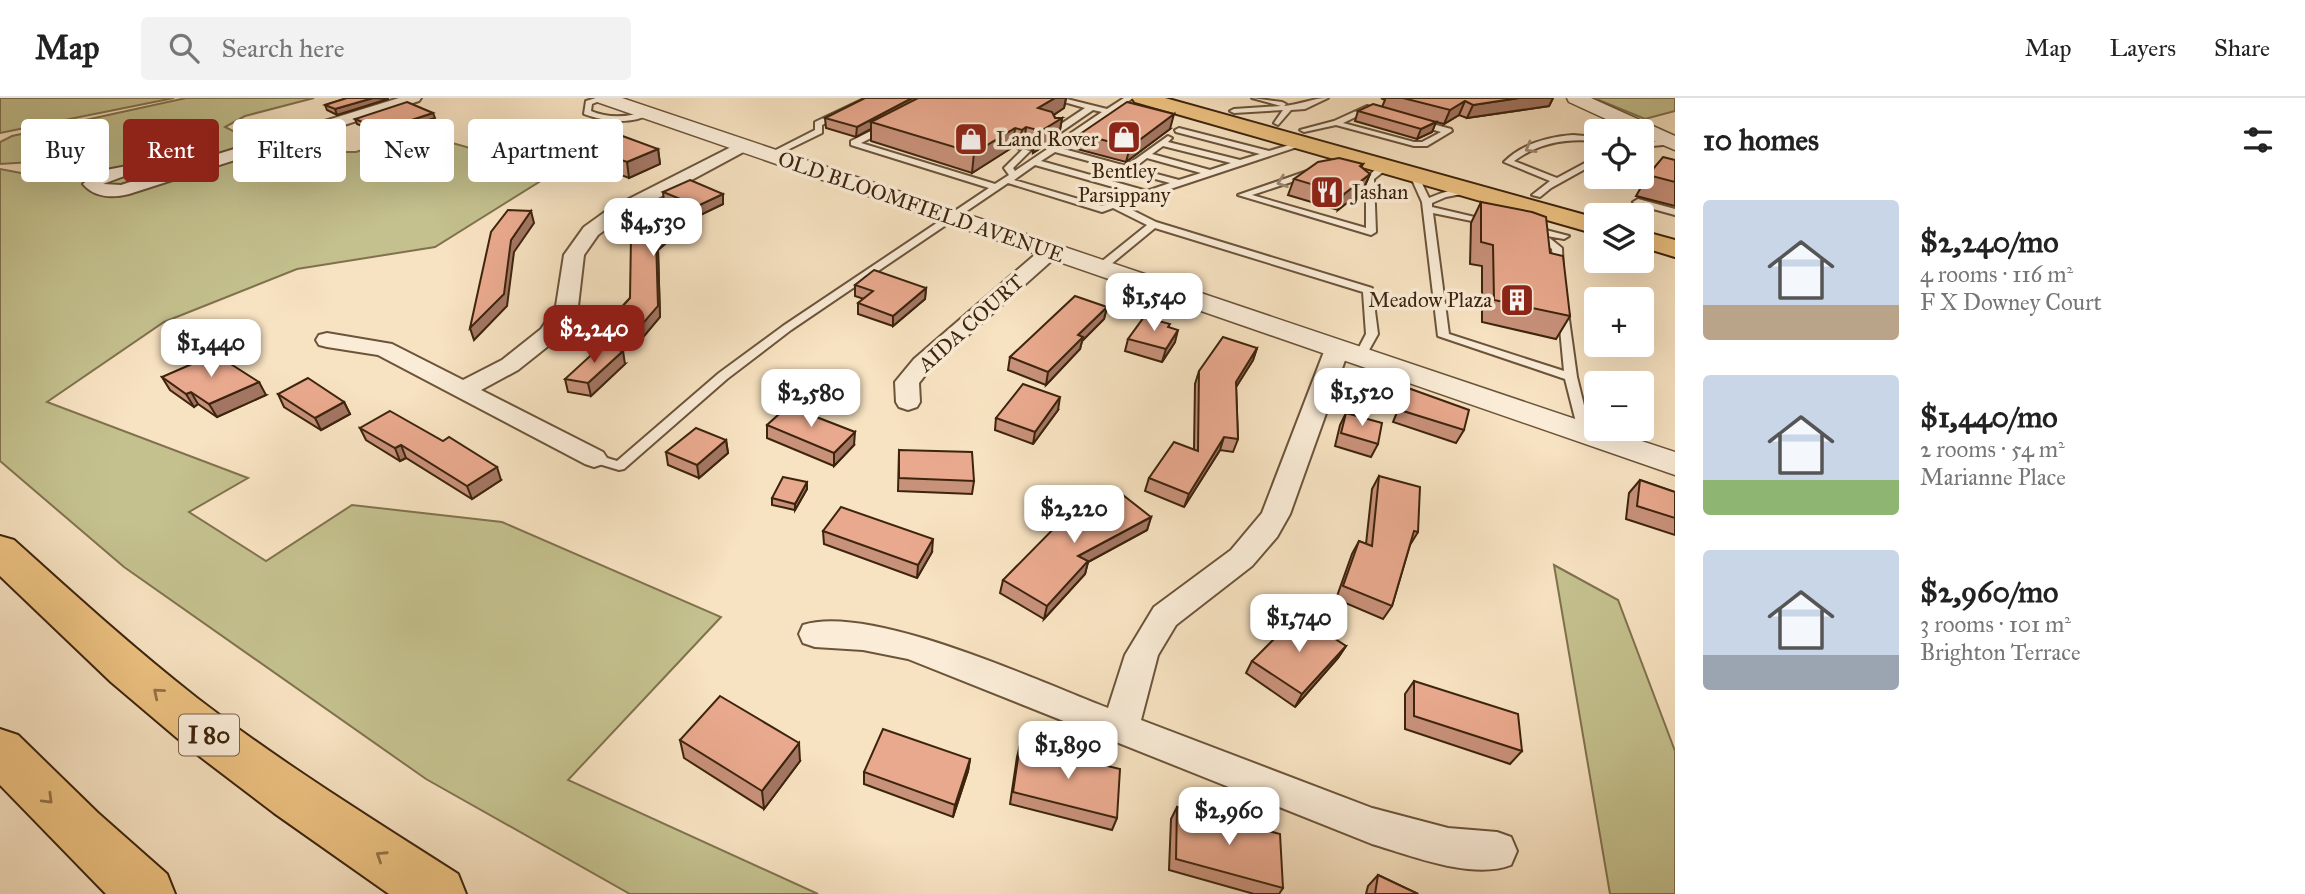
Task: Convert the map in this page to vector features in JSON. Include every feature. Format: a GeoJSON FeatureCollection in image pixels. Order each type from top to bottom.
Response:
{"type":"FeatureCollection","features":[{"type":"Feature","properties":{"kind":"highway"},"geometry":{"type":"LineString","coordinates":[[1181,98],[1234,111],[1284,112],[1304,136],[1335,160],[1409,159],[1473,191],[1584,223]]}},
{"type":"Feature","properties":{"kind":"highway"},"geometry":{"type":"LineString","coordinates":[[1134,105],[1304,136],[1584,208]]}},
{"type":"Feature","properties":{"kind":"highway"},"geometry":{"type":"LineString","coordinates":[[1654,231],[1665,245]]}},
{"type":"Feature","properties":{"kind":"highway","name":"I 80"},"geometry":{"type":"LineString","coordinates":[[0,551],[87,632],[206,733],[293,796],[438,894]]}},
{"type":"Feature","properties":{"kind":"highway"},"geometry":{"type":"LineString","coordinates":[[0,751],[79,831],[148,894]]}},
{"type":"Feature","properties":{"kind":"street"},"geometry":{"type":"LineString","coordinates":[[219,158],[414,98]]}},
{"type":"Feature","properties":{"kind":"street","name":"OLD BLOOMFIELD AVENUE"},"geometry":{"type":"LineString","coordinates":[[603,98],[1584,433]]}},
{"type":"Feature","properties":{"kind":"street"},"geometry":{"type":"LineString","coordinates":[[1576,98],[1672,143]]}},
{"type":"Feature","properties":{"kind":"street"},"geometry":{"type":"LineString","coordinates":[[462,390],[510,365],[549,334],[567,306],[574,255],[591,231],[616,213],[743,146]]}},
{"type":"Feature","properties":{"kind":"street"},"geometry":{"type":"LineString","coordinates":[[203,163],[123,190],[102,191],[92,184],[97,178],[128,169],[163,169],[203,163]]}},
{"type":"Feature","properties":{"kind":"street","name":"AIDA COURT"},"geometry":{"type":"LineString","coordinates":[[908,402],[908,382],[922,364],[1051,251]]}},
{"type":"Feature","properties":{"kind":"street"},"geometry":{"type":"LineString","coordinates":[[327,340],[384,349],[594,458]]}},
{"type":"Feature","properties":{"kind":"street"},"geometry":{"type":"LineString","coordinates":[[1121,728],[1141,653],[1155,627],[1165,616],[1246,554],[1265,535],[1348,353]]}},
{"type":"Feature","properties":{"kind":"street","name":"OLD BLOOMFIELD AVENUE"},"geometry":{"type":"LineString","coordinates":[[1608,441],[1675,464]]}},
{"type":"Feature","properties":{"kind":"street"},"geometry":{"type":"LineString","coordinates":[[815,634],[863,637],[912,648],[1372,826],[1448,847],[1497,851]]}},
{"type":"Feature","properties":{"kind":"lane"},"geometry":{"type":"LineString","coordinates":[[770,155],[819,131],[818,124],[872,98]]}},
{"type":"Feature","properties":{"kind":"lane"},"geometry":{"type":"LineString","coordinates":[[1054,98],[1112,110],[1134,105]]}},
{"type":"Feature","properties":{"kind":"lane"},"geometry":{"type":"LineString","coordinates":[[594,458],[619,466],[723,376],[787,328],[1129,98]]}},
{"type":"Feature","properties":{"kind":"lane"},"geometry":{"type":"LineString","coordinates":[[1256,98],[1284,112],[1324,98]]}},
{"type":"Feature","properties":{"kind":"lane"},"geometry":{"type":"LineString","coordinates":[[1055,132],[1092,107]]}},
{"type":"Feature","properties":{"kind":"lane"},"geometry":{"type":"LineString","coordinates":[[1010,178],[1102,209],[1269,154],[1367,108],[1448,131],[1424,144],[1409,159],[1380,170],[1370,178],[1371,232],[1243,195],[1335,160]]}},
{"type":"Feature","properties":{"kind":"lane"},"geometry":{"type":"LineString","coordinates":[[898,121],[854,144],[996,187]]}},
{"type":"Feature","properties":{"kind":"lane"},"geometry":{"type":"LineString","coordinates":[[1336,123],[1409,159],[1427,205],[1444,336],[1571,377]]}},
{"type":"Feature","properties":{"kind":"lane"},"geometry":{"type":"LineString","coordinates":[[1128,169],[1162,143],[1175,127],[1269,154]]}},
{"type":"Feature","properties":{"kind":"lane"},"geometry":{"type":"LineString","coordinates":[[1557,181],[1508,162],[1541,142],[1584,137]]}},
{"type":"Feature","properties":{"kind":"lane"},"geometry":{"type":"LineString","coordinates":[[1162,143],[1241,163]]}},
{"type":"Feature","properties":{"kind":"lane"},"geometry":{"type":"LineString","coordinates":[[1654,144],[1672,143]]}},
{"type":"Feature","properties":{"kind":"lane"},"geometry":{"type":"LineString","coordinates":[[1054,149],[1180,184]]}},
{"type":"Feature","properties":{"kind":"lane"},"geometry":{"type":"LineString","coordinates":[[1010,178],[1008,169],[1026,151]]}},
{"type":"Feature","properties":{"kind":"lane"},"geometry":{"type":"LineString","coordinates":[[1146,155],[1211,173]]}},
{"type":"Feature","properties":{"kind":"lane"},"geometry":{"type":"LineString","coordinates":[[1034,162],[1148,194]]}},
{"type":"Feature","properties":{"kind":"lane"},"geometry":{"type":"LineString","coordinates":[[1537,195],[1584,166]]}},
{"type":"Feature","properties":{"kind":"lane"},"geometry":{"type":"LineString","coordinates":[[1427,205],[1444,195],[1473,191]]}},
{"type":"Feature","properties":{"kind":"lane"},"geometry":{"type":"LineString","coordinates":[[1114,205],[1153,224],[1368,290],[1372,334],[1348,353]]}},
{"type":"Feature","properties":{"kind":"lane"},"geometry":{"type":"LineString","coordinates":[[1427,205],[1507,225]]}},
{"type":"Feature","properties":{"kind":"lane"},"geometry":{"type":"LineString","coordinates":[[1654,213],[1675,212]]}},
{"type":"Feature","properties":{"kind":"lane"},"geometry":{"type":"LineString","coordinates":[[1100,268],[1153,224]]}},
{"type":"Feature","properties":{"kind":"lane"},"geometry":{"type":"LineString","coordinates":[[1520,227],[1564,236]]}},
{"type":"Feature","properties":{"kind":"lane"},"geometry":{"type":"LineString","coordinates":[[1533,230],[1557,248],[1561,287]]}},
{"type":"Feature","properties":{"kind":"lane"},"geometry":{"type":"LineString","coordinates":[[1562,300],[1571,377],[1584,429]]}},
{"type":"Feature","properties":{"kind":"shaded area"},"geometry":{"type":"Polygon","coordinates":[[[0,98],[174,98],[70,119],[21,119],[21,129],[0,133],[0,98]]]}},
{"type":"Feature","properties":{"kind":"shaded area"},"geometry":{"type":"Polygon","coordinates":[[[186,98],[314,98],[233,119],[233,123],[225,127],[233,131],[233,149],[224,152],[233,152],[233,182],[346,182],[346,152],[360,151],[360,182],[454,182],[454,143],[468,147],[468,182],[539,182],[435,247],[297,269],[164,322],[47,402],[248,478],[189,512],[266,561],[352,505],[502,522],[721,617],[568,780],[818,894],[630,894],[426,779],[124,567],[0,461],[0,169],[21,173],[21,182],[109,182],[109,119],[90,119],[186,98]]]}},
{"type":"Feature","properties":{"kind":"shaded area"},"geometry":{"type":"Polygon","coordinates":[[[1594,98],[1675,98],[1675,111],[1645,119],[1594,98]]]}},
{"type":"Feature","properties":{"kind":"shaded area"},"geometry":{"type":"Polygon","coordinates":[[[21,134],[21,163],[0,164],[0,142],[21,134]]]}},
{"type":"Feature","properties":{"kind":"shaded area"},"geometry":{"type":"Polygon","coordinates":[[[1554,565],[1618,600],[1675,751],[1675,894],[1610,894],[1554,565]]]}},
{"type":"Feature","properties":{"kind":"building"},"geometry":{"type":"Polygon","coordinates":[[[347,98],[373,98],[335,109],[325,105],[347,98]]]}},
{"type":"Feature","properties":{"kind":"building"},"geometry":{"type":"Polygon","coordinates":[[[865,98],[912,98],[857,127],[825,118],[865,98]]]}},
{"type":"Feature","properties":{"kind":"building"},"geometry":{"type":"Polygon","coordinates":[[[918,98],[1055,98],[1038,108],[1052,112],[1055,118],[1062,118],[1036,134],[1034,129],[1015,128],[974,153],[871,122],[918,98]]]}},
{"type":"Feature","properties":{"kind":"building"},"geometry":{"type":"Polygon","coordinates":[[[1403,98],[1519,98],[1473,105],[1465,101],[1450,110],[1403,98]]]}},
{"type":"Feature","properties":{"kind":"building"},"geometry":{"type":"Polygon","coordinates":[[[407,102],[433,113],[415,119],[360,119],[360,121],[355,119],[407,102]]]}},
{"type":"Feature","properties":{"kind":"building"},"geometry":{"type":"Polygon","coordinates":[[[1127,102],[1174,114],[1130,147],[1080,134],[1127,102]]]}},
{"type":"Feature","properties":{"kind":"building"},"geometry":{"type":"Polygon","coordinates":[[[1373,104],[1436,122],[1421,129],[1358,111],[1373,104]]]}},
{"type":"Feature","properties":{"kind":"building"},"geometry":{"type":"Polygon","coordinates":[[[623,136],[658,149],[627,162],[623,161],[623,136]]]}},
{"type":"Feature","properties":{"kind":"building"},"geometry":{"type":"Polygon","coordinates":[[[1663,157],[1675,160],[1675,182],[1654,177],[1654,168],[1663,157]]]}},
{"type":"Feature","properties":{"kind":"building"},"geometry":{"type":"Polygon","coordinates":[[[1339,158],[1363,164],[1360,166],[1370,174],[1344,194],[1294,179],[1318,162],[1339,158]]]}},
{"type":"Feature","properties":{"kind":"building"},"geometry":{"type":"Polygon","coordinates":[[[690,180],[723,194],[695,207],[656,239],[658,306],[632,336],[601,330],[630,298],[631,236],[678,198],[663,192],[690,180]]]}},
{"type":"Feature","properties":{"kind":"building"},"geometry":{"type":"Polygon","coordinates":[[[1481,202],[1546,217],[1550,253],[1563,256],[1570,316],[1494,300],[1493,245],[1481,242],[1481,202]]]}},
{"type":"Feature","properties":{"kind":"building"},"geometry":{"type":"Polygon","coordinates":[[[508,210],[531,211],[511,240],[504,294],[470,328],[491,232],[508,210]]]}},
{"type":"Feature","properties":{"kind":"building"},"geometry":{"type":"Polygon","coordinates":[[[874,270],[926,288],[893,316],[858,303],[873,291],[855,285],[874,270]]]}},
{"type":"Feature","properties":{"kind":"building"},"geometry":{"type":"Polygon","coordinates":[[[1075,296],[1107,307],[1078,335],[1083,337],[1048,372],[1010,357],[1075,296]]]}},
{"type":"Feature","properties":{"kind":"building"},"geometry":{"type":"Polygon","coordinates":[[[1144,317],[1170,324],[1168,327],[1178,330],[1166,349],[1128,339],[1144,317]]]}},
{"type":"Feature","properties":{"kind":"building"},"geometry":{"type":"Polygon","coordinates":[[[1223,337],[1257,348],[1236,382],[1238,439],[1224,437],[1189,494],[1149,478],[1174,442],[1198,451],[1199,371],[1223,337]]]}},
{"type":"Feature","properties":{"kind":"building"},"geometry":{"type":"Polygon","coordinates":[[[601,346],[623,351],[588,383],[565,379],[601,346]]]}},
{"type":"Feature","properties":{"kind":"building"},"geometry":{"type":"Polygon","coordinates":[[[215,354],[259,382],[209,404],[191,392],[186,394],[162,377],[215,354]]]}},
{"type":"Feature","properties":{"kind":"building"},"geometry":{"type":"Polygon","coordinates":[[[308,378],[344,402],[315,418],[278,394],[308,378]]]}},
{"type":"Feature","properties":{"kind":"building"},"geometry":{"type":"Polygon","coordinates":[[[1023,384],[1060,397],[1035,432],[996,418],[1023,384]]]}},
{"type":"Feature","properties":{"kind":"building"},"geometry":{"type":"Polygon","coordinates":[[[1408,388],[1469,410],[1464,430],[1400,410],[1408,388]]]}},
{"type":"Feature","properties":{"kind":"building"},"geometry":{"type":"Polygon","coordinates":[[[788,406],[855,432],[834,453],[767,425],[788,406]]]}},
{"type":"Feature","properties":{"kind":"building"},"geometry":{"type":"Polygon","coordinates":[[[390,411],[443,441],[449,437],[497,467],[467,486],[401,445],[395,448],[360,428],[390,411]]]}},
{"type":"Feature","properties":{"kind":"building"},"geometry":{"type":"Polygon","coordinates":[[[1346,413],[1382,423],[1378,444],[1341,433],[1346,413]]]}},
{"type":"Feature","properties":{"kind":"building"},"geometry":{"type":"Polygon","coordinates":[[[696,428],[726,440],[697,465],[666,452],[696,428]]]}},
{"type":"Feature","properties":{"kind":"building"},"geometry":{"type":"Polygon","coordinates":[[[899,450],[972,452],[974,481],[899,478],[899,450]]]}},
{"type":"Feature","properties":{"kind":"building"},"geometry":{"type":"Polygon","coordinates":[[[1379,476],[1420,487],[1418,532],[1414,531],[1392,606],[1343,586],[1359,541],[1372,546],[1379,476]]]}},
{"type":"Feature","properties":{"kind":"building"},"geometry":{"type":"Polygon","coordinates":[[[783,477],[807,482],[795,504],[772,498],[783,477]]]}},
{"type":"Feature","properties":{"kind":"building"},"geometry":{"type":"Polygon","coordinates":[[[1640,480],[1675,492],[1675,518],[1637,506],[1640,480]]]}},
{"type":"Feature","properties":{"kind":"building"},"geometry":{"type":"Polygon","coordinates":[[[1114,488],[1151,517],[1078,556],[1088,561],[1047,606],[1003,580],[1074,508],[1114,488]]]}},
{"type":"Feature","properties":{"kind":"building"},"geometry":{"type":"Polygon","coordinates":[[[841,507],[933,539],[918,565],[823,531],[841,507]]]}},
{"type":"Feature","properties":{"kind":"building"},"geometry":{"type":"Polygon","coordinates":[[[1298,615],[1346,646],[1302,694],[1252,661],[1298,615]]]}},
{"type":"Feature","properties":{"kind":"building"},"geometry":{"type":"Polygon","coordinates":[[[1414,681],[1518,714],[1522,751],[1414,716],[1414,681]]]}},
{"type":"Feature","properties":{"kind":"building"},"geometry":{"type":"Polygon","coordinates":[[[720,696],[799,743],[762,791],[680,740],[720,696]]]}},
{"type":"Feature","properties":{"kind":"building"},"geometry":{"type":"Polygon","coordinates":[[[883,729],[970,759],[955,805],[864,772],[883,729]]]}},
{"type":"Feature","properties":{"kind":"building"},"geometry":{"type":"Polygon","coordinates":[[[1020,745],[1120,769],[1117,818],[1013,792],[1020,745]]]}},
{"type":"Feature","properties":{"kind":"building"},"geometry":{"type":"Polygon","coordinates":[[[1177,807],[1280,834],[1283,888],[1176,859],[1177,807]]]}},
{"type":"Feature","properties":{"kind":"building"},"geometry":{"type":"Polygon","coordinates":[[[1378,875],[1418,894],[1375,894],[1378,875]]]}},
{"type":"Feature","properties":{"kind":"place","name":"Bentley Parsippany"},"geometry":{"type":"Point","coordinates":[1124,137]}},
{"type":"Feature","properties":{"kind":"place","name":"Land Rover"},"geometry":{"type":"Point","coordinates":[971,139]}},
{"type":"Feature","properties":{"kind":"place","name":"Jashan"},"geometry":{"type":"Point","coordinates":[1327,192]}},
{"type":"Feature","properties":{"kind":"place","name":"Meadow Plaza"},"geometry":{"type":"Point","coordinates":[1517,300]}}]}
